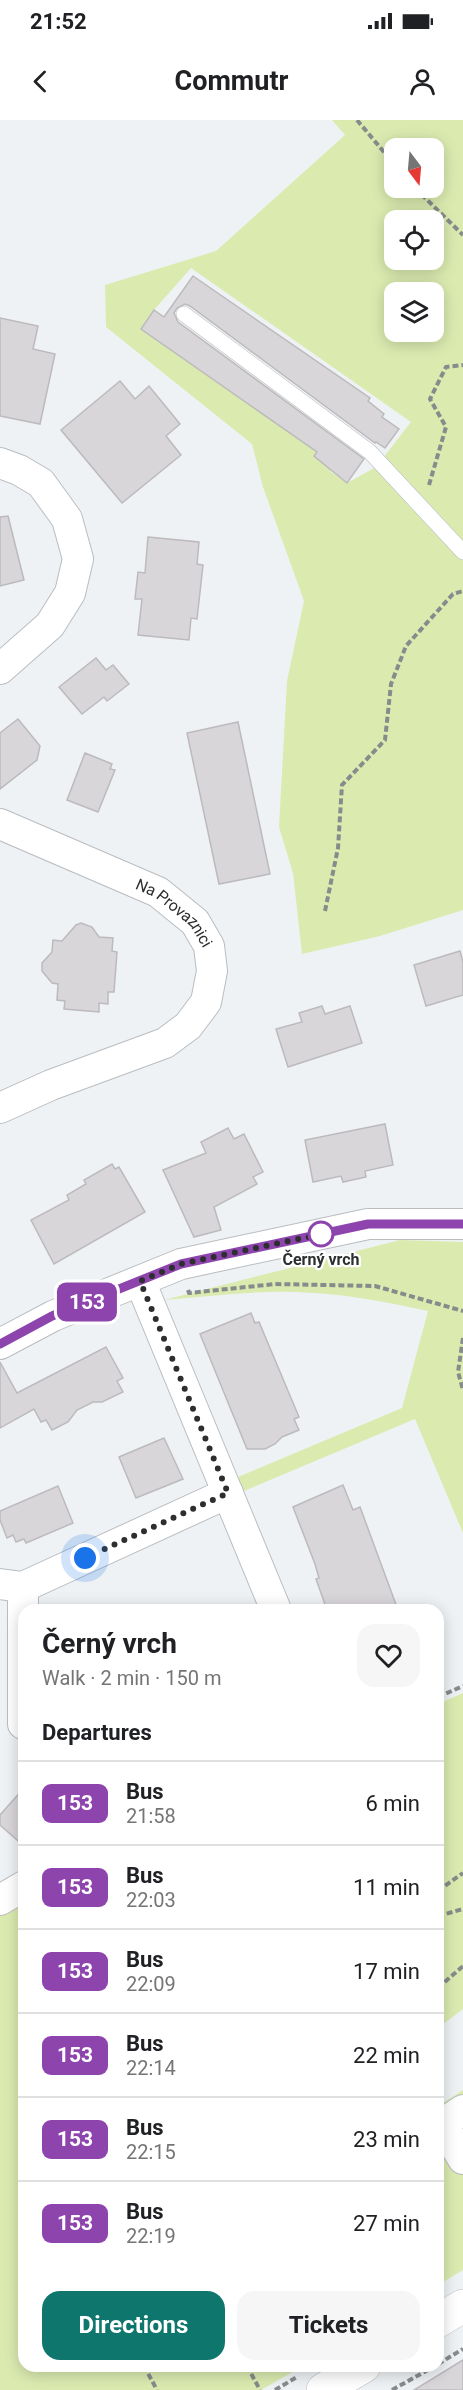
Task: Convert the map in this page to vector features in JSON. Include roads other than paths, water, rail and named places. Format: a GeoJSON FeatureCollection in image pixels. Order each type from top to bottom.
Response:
{"type":"FeatureCollection","features":[{"type":"Feature","properties":{"kind":"main road"},"geometry":{"type":"LineString","coordinates":[[444,2317],[463,2306]]}},
{"type":"Feature","properties":{"kind":"main road"},"geometry":{"type":"LineString","coordinates":[[323,2390],[354,2372]]}},
{"type":"Feature","properties":{"kind":"street"},"geometry":{"type":"LineString","coordinates":[[0,463],[19,470],[41,483],[67,519],[78,560],[70,593],[50,625],[0,669]]}},
{"type":"Feature","properties":{"kind":"street","name":"Na Provaznici"},"geometry":{"type":"LineString","coordinates":[[0,824],[158,892],[195,922],[209,946],[212,971],[206,1002],[188,1026],[165,1043],[51,1085],[0,1108]]}},
{"type":"Feature","properties":{"kind":"street"},"geometry":{"type":"LineString","coordinates":[[0,1344],[52,1316],[181,1264],[368,1224],[463,1224]]}},
{"type":"Feature","properties":{"kind":"street"},"geometry":{"type":"LineString","coordinates":[[140,1281],[274,1604]]}},
{"type":"Feature","properties":{"kind":"street"},"geometry":{"type":"LineString","coordinates":[[16,1728],[12,1585],[228,1493]]}},
{"type":"Feature","properties":{"kind":"street"},"geometry":{"type":"LineString","coordinates":[[0,1900],[18,1890]]}},
{"type":"Feature","properties":{"kind":"street"},"geometry":{"type":"LineString","coordinates":[[444,2123],[463,2110]]}},
{"type":"Feature","properties":{"kind":"street"},"geometry":{"type":"LineString","coordinates":[[444,2127],[463,2159]]}},
{"type":"Feature","properties":{"kind":"lane"},"geometry":{"type":"LineString","coordinates":[[184,314],[370,452],[463,552]]}},
{"type":"Feature","properties":{"kind":"place","name":"Černý vrch"},"geometry":{"type":"Point","coordinates":[321,1234]}}]}
